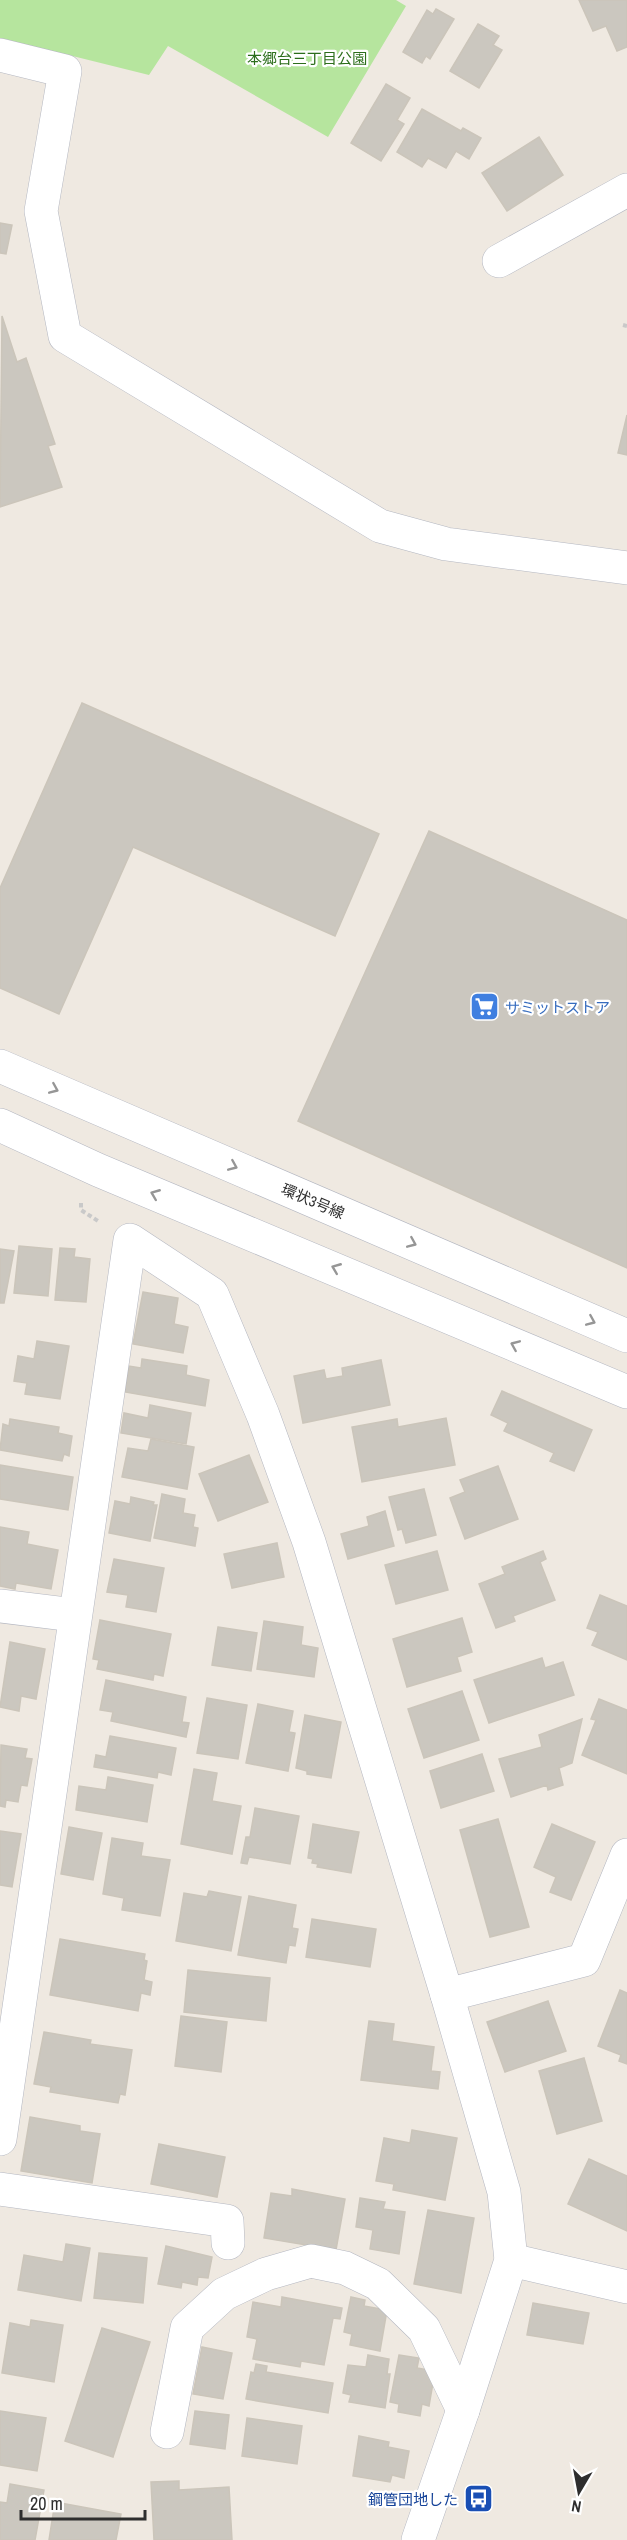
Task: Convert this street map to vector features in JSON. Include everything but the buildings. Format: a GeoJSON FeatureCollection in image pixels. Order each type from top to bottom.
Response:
{"type":"FeatureCollection","features":[{"type":"Feature","properties":{"kind":"street"},"geometry":{"type":"LineString","coordinates":[[0,55],[66,71],[41,212],[65,336],[380,526],[446,544],[627,568]]}},
{"type":"Feature","properties":{"kind":"street"},"geometry":{"type":"LineString","coordinates":[[500,261],[627,190]]}},
{"type":"Feature","properties":{"kind":"street","name":"環状3号線"},"geometry":{"type":"LineString","coordinates":[[0,1066],[627,1336]]}},
{"type":"Feature","properties":{"kind":"street"},"geometry":{"type":"LineString","coordinates":[[0,1125],[98,1170],[627,1392]]}},
{"type":"Feature","properties":{"kind":"street"},"geometry":{"type":"LineString","coordinates":[[0,2139],[130,1240],[212,1294],[263,1415],[309,1542],[447,1995],[504,2192],[511,2260],[418,2540]]}},
{"type":"Feature","properties":{"kind":"street"},"geometry":{"type":"LineString","coordinates":[[0,1606],[74,1615]]}},
{"type":"Feature","properties":{"kind":"street"},"geometry":{"type":"LineString","coordinates":[[447,1995],[584,1960],[627,1855]]}},
{"type":"Feature","properties":{"kind":"street"},"geometry":{"type":"LineString","coordinates":[[0,2189],[227,2221],[228,2242]]}},
{"type":"Feature","properties":{"kind":"street"},"geometry":{"type":"LineString","coordinates":[[511,2260],[627,2287]]}},
{"type":"Feature","properties":{"kind":"street"},"geometry":{"type":"LineString","coordinates":[[167,2432],[187,2328],[224,2294],[266,2274],[311,2261],[345,2268],[378,2284],[424,2329],[463,2410]]}},
{"type":"Feature","properties":{"kind":"green space","name":"本郷台三丁目公園"},"geometry":{"type":"Polygon","coordinates":[[[0,0],[396,0],[406,6],[328,137],[168,46],[149,75],[0,38],[0,0]]]}},
{"type":"Feature","properties":{"kind":"place","name":"サミットストア"},"geometry":{"type":"Point","coordinates":[484,1007]}},
{"type":"Feature","properties":{"kind":"place","name":"鋼管団地した"},"geometry":{"type":"Point","coordinates":[479,2499]}}]}
